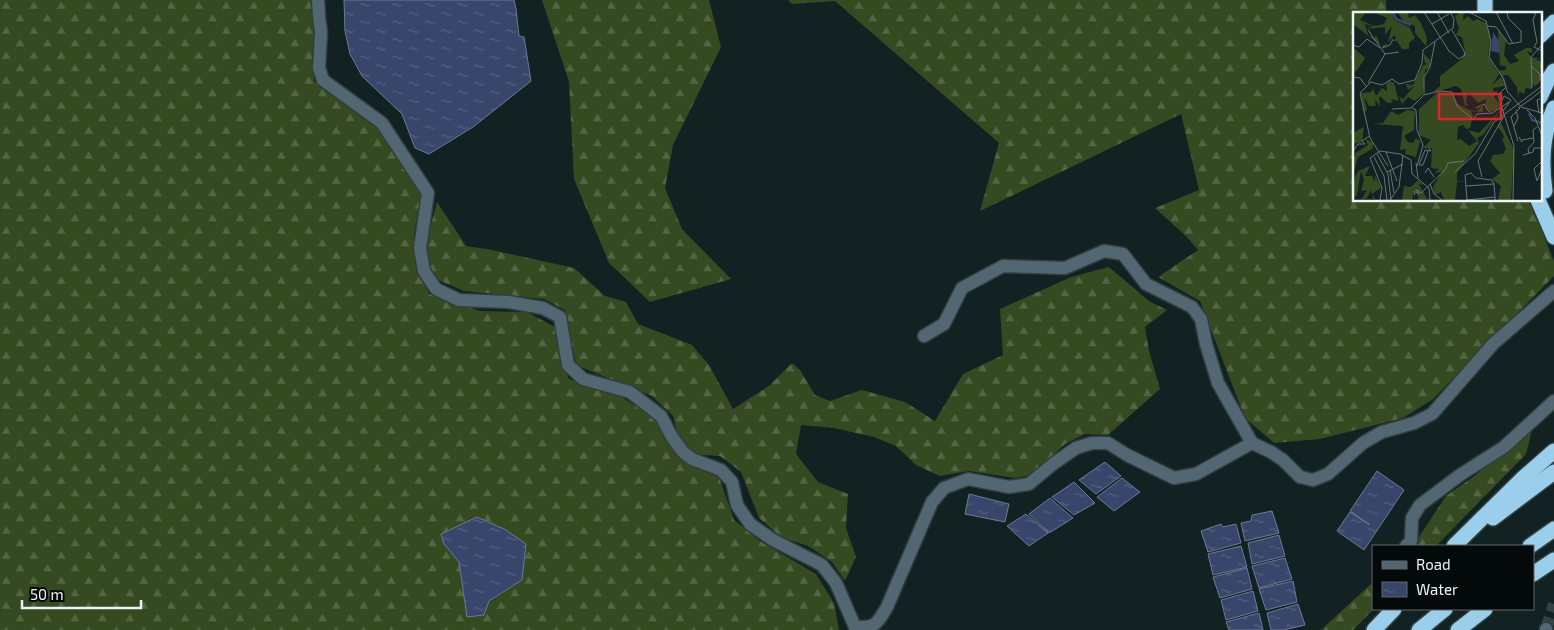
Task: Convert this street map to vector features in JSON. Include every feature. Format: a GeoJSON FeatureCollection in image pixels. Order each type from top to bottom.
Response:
{"type":"FeatureCollection","features":[{"type":"Feature","properties":{"kind":"highway"},"geometry":{"type":"LineString","coordinates":[[1542,34],[1554,22]]}},
{"type":"Feature","properties":{"kind":"highway"},"geometry":{"type":"LineString","coordinates":[[1542,93],[1554,71]]}},
{"type":"Feature","properties":{"kind":"highway"},"geometry":{"type":"LineString","coordinates":[[1554,108],[1547,128],[1542,154],[1542,196],[1554,237]]}},
{"type":"Feature","properties":{"kind":"highway"},"geometry":{"type":"LineString","coordinates":[[1542,196],[1554,214]]}},
{"type":"Feature","properties":{"kind":"highway"},"geometry":{"type":"LineString","coordinates":[[1455,545],[1522,479],[1554,451]]}},
{"type":"Feature","properties":{"kind":"highway"},"geometry":{"type":"LineString","coordinates":[[1460,545],[1554,472]]}},
{"type":"Feature","properties":{"kind":"highway"},"geometry":{"type":"LineString","coordinates":[[1532,545],[1554,530]]}},
{"type":"Feature","properties":{"kind":"highway"},"geometry":{"type":"LineString","coordinates":[[1534,573],[1554,560]]}},
{"type":"Feature","properties":{"kind":"highway"},"geometry":{"type":"LineString","coordinates":[[1374,630],[1393,610]]}},
{"type":"Feature","properties":{"kind":"highway"},"geometry":{"type":"LineString","coordinates":[[1419,630],[1444,610]]}},
{"type":"Feature","properties":{"kind":"highway"},"geometry":{"type":"LineString","coordinates":[[1458,630],[1484,610]]}},
{"type":"Feature","properties":{"kind":"street"},"geometry":{"type":"LineString","coordinates":[[318,0],[318,17],[321,32],[319,68],[323,80],[382,123],[428,193],[420,248],[424,271],[436,290],[459,300],[508,302],[543,308],[560,317],[568,365],[583,379],[630,392],[661,416],[672,437],[683,452],[692,459],[721,470],[732,482],[737,505],[750,524],[773,540],[822,565],[836,582],[855,627],[869,627],[879,621],[887,607],[932,502],[944,488],[968,479],[1009,487],[1030,484],[1053,464],[1076,448],[1092,443],[1108,443],[1127,455],[1174,478],[1196,474],[1252,443]]}},
{"type":"Feature","properties":{"kind":"street"},"geometry":{"type":"LineString","coordinates":[[924,336],[944,324],[962,288],[1003,266],[1065,268],[1104,251],[1123,254],[1146,284],[1192,307],[1201,319],[1206,344],[1218,383],[1252,443],[1283,460],[1300,477],[1313,480],[1328,474],[1362,443],[1382,432],[1414,423],[1432,414],[1493,344],[1554,291]]}},
{"type":"Feature","properties":{"kind":"street"},"geometry":{"type":"LineString","coordinates":[[1407,545],[1411,541],[1412,518],[1420,505],[1460,475],[1504,447],[1554,401]]}},
{"type":"Feature","properties":{"kind":"green space"},"geometry":{"type":"Polygon","coordinates":[[[0,0],[316,0],[314,81],[381,129],[422,194],[414,233],[418,271],[429,294],[480,311],[527,312],[555,327],[560,337],[564,367],[569,379],[621,397],[645,411],[665,431],[674,453],[695,468],[719,477],[734,520],[760,541],[816,574],[834,603],[839,630],[0,630],[0,0]],[[459,562],[467,617],[522,580],[459,562]]]}},
{"type":"Feature","properties":{"kind":"green space"},"geometry":{"type":"Polygon","coordinates":[[[542,0],[709,0],[721,47],[673,145],[665,188],[682,229],[731,279],[650,302],[609,263],[574,179],[569,82],[542,0]]]}},
{"type":"Feature","properties":{"kind":"green space"},"geometry":{"type":"Polygon","coordinates":[[[788,0],[1386,0],[1386,12],[1353,12],[1353,201],[1529,201],[1554,261],[1554,276],[1432,400],[1403,418],[1320,439],[1274,443],[1245,418],[1200,301],[1158,277],[1198,250],[1187,237],[1155,208],[1199,190],[1181,114],[980,211],[999,143],[835,1],[792,4],[788,0]]]}},
{"type":"Feature","properties":{"kind":"green space"},"geometry":{"type":"Polygon","coordinates":[[[437,202],[466,246],[574,268],[605,296],[626,302],[638,324],[692,345],[709,365],[733,409],[770,385],[792,363],[800,370],[815,395],[830,401],[862,390],[905,402],[935,421],[963,374],[1003,355],[1000,309],[1071,277],[1109,267],[1149,301],[1167,310],[1145,327],[1149,351],[1160,389],[1108,435],[1085,434],[1065,444],[1032,475],[1014,478],[969,471],[940,476],[916,465],[896,446],[874,437],[834,428],[801,425],[796,454],[818,482],[848,494],[846,528],[856,557],[845,581],[832,562],[808,546],[781,537],[759,518],[741,472],[720,456],[690,454],[680,443],[673,416],[652,396],[576,365],[565,310],[544,299],[464,291],[436,279],[423,255],[437,202]]]}},
{"type":"Feature","properties":{"kind":"green space"},"geometry":{"type":"Polygon","coordinates":[[[1532,430],[1526,454],[1437,545],[1414,545],[1446,496],[1532,430]]]}},
{"type":"Feature","properties":{"kind":"green space"},"geometry":{"type":"Polygon","coordinates":[[[1372,583],[1373,610],[1353,630],[1321,630],[1372,583]]]}},
{"type":"Feature","properties":{"kind":"water"},"geometry":{"type":"Polygon","coordinates":[[[344,0],[514,0],[519,36],[524,37],[531,81],[473,127],[429,154],[415,148],[402,114],[362,76],[350,54],[345,31],[344,0]]]}},
{"type":"Feature","properties":{"kind":"water"},"geometry":{"type":"Polygon","coordinates":[[[1105,462],[1121,476],[1096,494],[1079,480],[1105,462]]]}},
{"type":"Feature","properties":{"kind":"water"},"geometry":{"type":"Polygon","coordinates":[[[1377,471],[1404,490],[1364,550],[1337,531],[1350,512],[1370,525],[1350,511],[1377,471]]]}},
{"type":"Feature","properties":{"kind":"water"},"geometry":{"type":"Polygon","coordinates":[[[1122,478],[1140,492],[1114,511],[1097,497],[1122,478]]]}},
{"type":"Feature","properties":{"kind":"water"},"geometry":{"type":"Polygon","coordinates":[[[1074,482],[1095,503],[1074,515],[1052,497],[1074,482]]]}},
{"type":"Feature","properties":{"kind":"water"},"geometry":{"type":"Polygon","coordinates":[[[969,494],[1009,504],[1005,522],[965,514],[969,494]]]}},
{"type":"Feature","properties":{"kind":"water"},"geometry":{"type":"Polygon","coordinates":[[[1050,498],[1073,518],[1049,533],[1029,514],[1050,498]]]}},
{"type":"Feature","properties":{"kind":"water"},"geometry":{"type":"Polygon","coordinates":[[[1272,511],[1279,533],[1245,541],[1241,523],[1251,521],[1252,515],[1272,511]]]}},
{"type":"Feature","properties":{"kind":"water"},"geometry":{"type":"Polygon","coordinates":[[[1026,514],[1048,533],[1029,546],[1007,526],[1026,514]]]}},
{"type":"Feature","properties":{"kind":"water"},"geometry":{"type":"Polygon","coordinates":[[[477,517],[506,530],[526,544],[522,580],[489,601],[484,615],[467,617],[459,562],[444,544],[441,534],[477,517]]]}},
{"type":"Feature","properties":{"kind":"water"},"geometry":{"type":"Polygon","coordinates":[[[1221,524],[1223,527],[1236,524],[1241,543],[1208,552],[1201,531],[1221,524]]]}},
{"type":"Feature","properties":{"kind":"water"},"geometry":{"type":"Polygon","coordinates":[[[1279,535],[1285,556],[1252,564],[1248,543],[1279,535]]]}},
{"type":"Feature","properties":{"kind":"water"},"geometry":{"type":"Polygon","coordinates":[[[1241,546],[1247,567],[1213,575],[1208,554],[1241,546]]]}},
{"type":"Feature","properties":{"kind":"water"},"geometry":{"type":"Polygon","coordinates":[[[1285,558],[1292,579],[1259,588],[1252,566],[1285,558]]]}},
{"type":"Feature","properties":{"kind":"water"},"geometry":{"type":"Polygon","coordinates":[[[1247,568],[1252,589],[1220,598],[1213,577],[1247,568]]]}},
{"type":"Feature","properties":{"kind":"water"},"geometry":{"type":"Polygon","coordinates":[[[1293,581],[1297,602],[1266,610],[1259,589],[1293,581]]]}},
{"type":"Feature","properties":{"kind":"water"},"geometry":{"type":"Polygon","coordinates":[[[1253,591],[1258,611],[1226,620],[1221,600],[1253,591]]]}},
{"type":"Feature","properties":{"kind":"water"},"geometry":{"type":"Polygon","coordinates":[[[1298,604],[1305,625],[1284,630],[1271,630],[1267,613],[1298,604]]]}},
{"type":"Feature","properties":{"kind":"water"},"geometry":{"type":"Polygon","coordinates":[[[1259,613],[1263,630],[1229,630],[1226,622],[1259,613]]]}},
{"type":"Feature","properties":{"kind":"tunnel"},"geometry":{"type":"LineString","coordinates":[[1546,629],[1554,604]]}}]}
